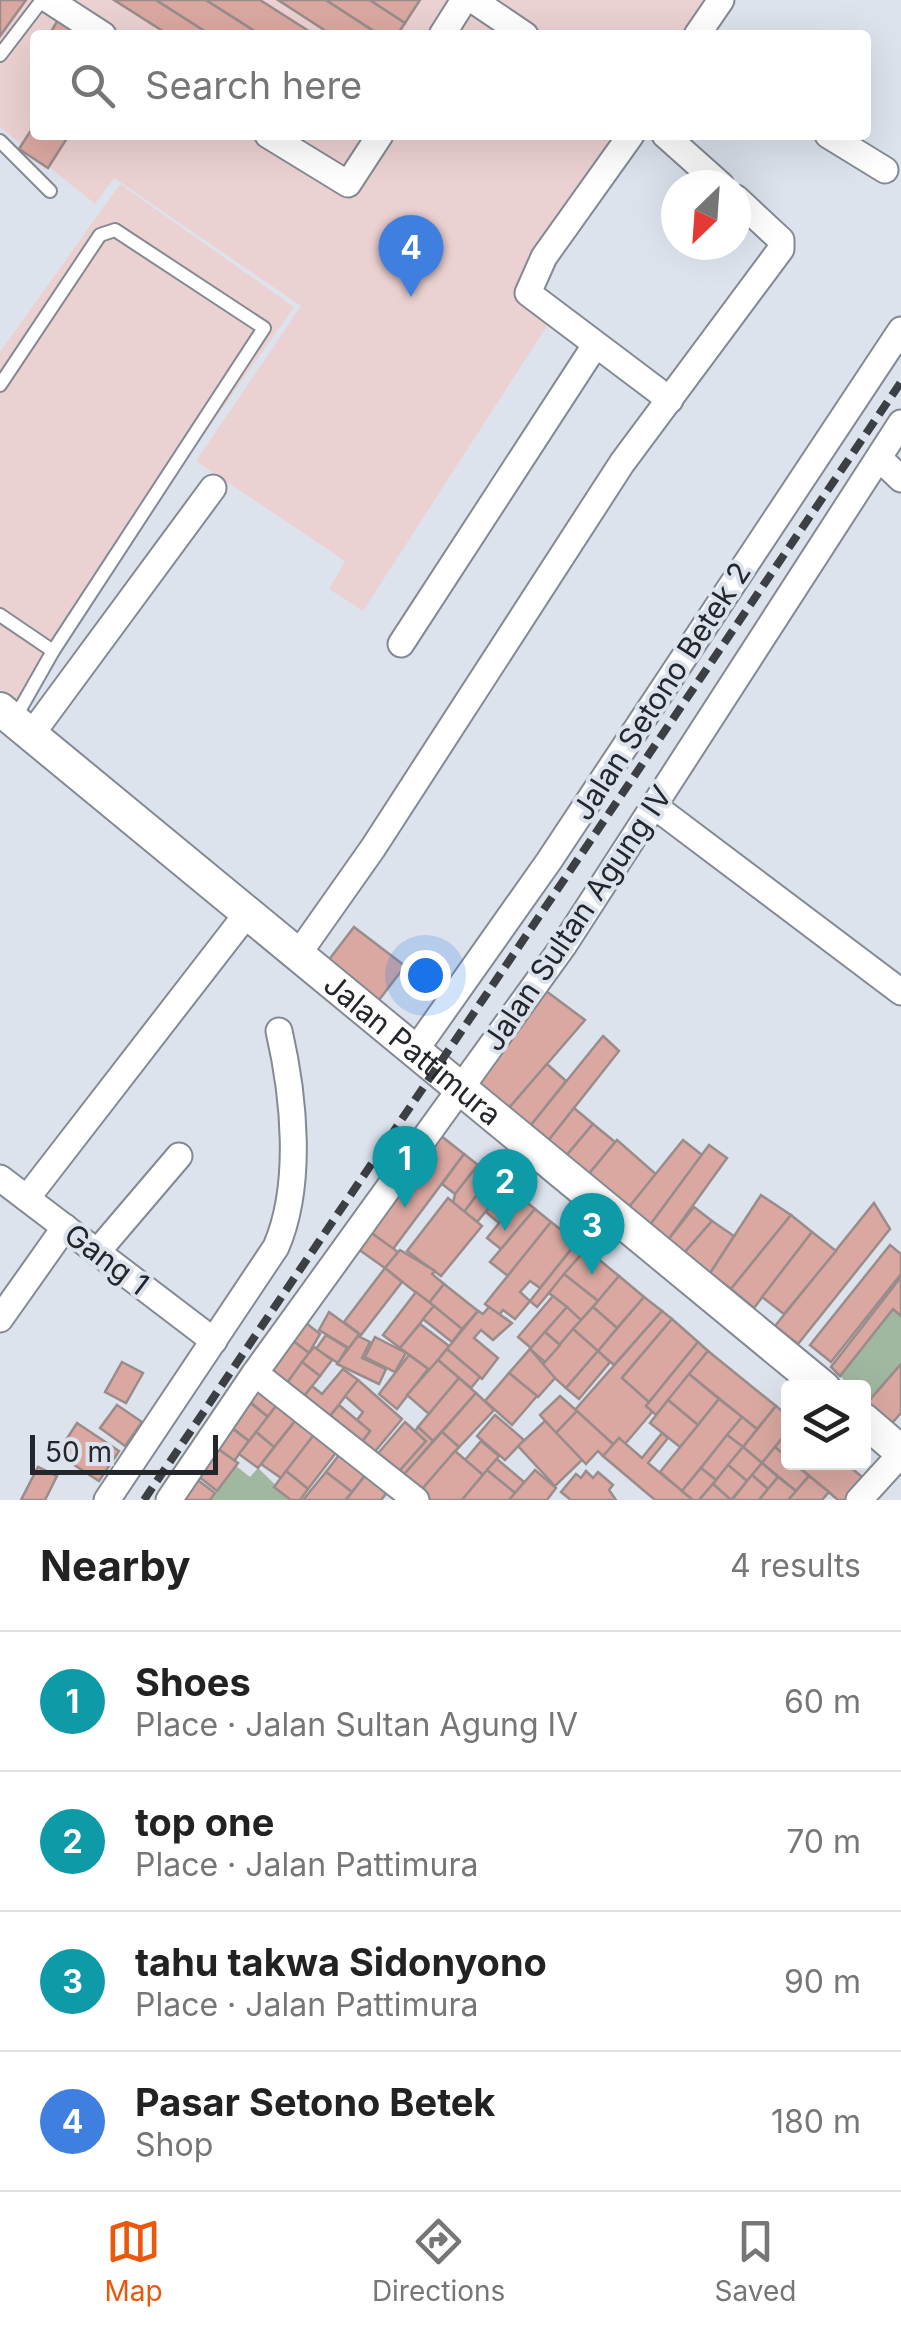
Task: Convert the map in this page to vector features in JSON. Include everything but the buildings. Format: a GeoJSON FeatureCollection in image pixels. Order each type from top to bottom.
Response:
{"type":"FeatureCollection","features":[{"type":"Feature","properties":{"kind":"main road","name":"Jalan Pattimura"},"geometry":{"type":"LineString","coordinates":[[15,722],[464,1086],[814,1380]]}},
{"type":"Feature","properties":{"kind":"main road"},"geometry":{"type":"LineString","coordinates":[[871,1426],[901,1453]]}},
{"type":"Feature","properties":{"kind":"street"},"geometry":{"type":"LineString","coordinates":[[46,0],[95,30]]}},
{"type":"Feature","properties":{"kind":"street"},"geometry":{"type":"LineString","coordinates":[[445,30],[464,0]]}},
{"type":"Feature","properties":{"kind":"street"},"geometry":{"type":"LineString","coordinates":[[473,0],[518,30]]}},
{"type":"Feature","properties":{"kind":"street"},"geometry":{"type":"LineString","coordinates":[[700,30],[721,0]]}},
{"type":"Feature","properties":{"kind":"street"},"geometry":{"type":"LineString","coordinates":[[276,140],[348,184],[377,140]]}},
{"type":"Feature","properties":{"kind":"street"},"geometry":{"type":"LineString","coordinates":[[628,140],[528,284],[530,297],[670,400]]}},
{"type":"Feature","properties":{"kind":"street"},"geometry":{"type":"LineString","coordinates":[[672,140],[704,170]]}},
{"type":"Feature","properties":{"kind":"street"},"geometry":{"type":"LineString","coordinates":[[836,140],[884,170]]}},
{"type":"Feature","properties":{"kind":"street"},"geometry":{"type":"LineString","coordinates":[[298,953],[393,817],[567,544],[782,248],[781,240],[751,212]]}},
{"type":"Feature","properties":{"kind":"street","name":"Jalan Setono Betek 2"},"geometry":{"type":"LineString","coordinates":[[417,1048],[549,861],[901,330]]}},
{"type":"Feature","properties":{"kind":"street"},"geometry":{"type":"LineString","coordinates":[[400,644],[594,347]]}},
{"type":"Feature","properties":{"kind":"street","name":"Jalan Sultan Agung IV"},"geometry":{"type":"LineString","coordinates":[[169,1500],[564,945],[901,424]]}},
{"type":"Feature","properties":{"kind":"street"},"geometry":{"type":"LineString","coordinates":[[879,458],[901,478]]}},
{"type":"Feature","properties":{"kind":"street"},"geometry":{"type":"LineString","coordinates":[[15,722],[212,488]]}},
{"type":"Feature","properties":{"kind":"street"},"geometry":{"type":"LineString","coordinates":[[653,806],[901,992]]}},
{"type":"Feature","properties":{"kind":"street"},"geometry":{"type":"LineString","coordinates":[[27,1198],[249,911]]}},
{"type":"Feature","properties":{"kind":"street"},"geometry":{"type":"LineString","coordinates":[[107,1500],[276,1248],[287,1221],[289,1081],[279,1031]]}},
{"type":"Feature","properties":{"kind":"street"},"geometry":{"type":"LineString","coordinates":[[98,1251],[179,1156]]}},
{"type":"Feature","properties":{"kind":"street","name":"Gang 1"},"geometry":{"type":"LineString","coordinates":[[0,1178],[214,1341]]}},
{"type":"Feature","properties":{"kind":"street"},"geometry":{"type":"LineString","coordinates":[[0,1319],[65,1227]]}},
{"type":"Feature","properties":{"kind":"street"},"geometry":{"type":"LineString","coordinates":[[256,1373],[416,1500]]}},
{"type":"Feature","properties":{"kind":"street"},"geometry":{"type":"LineString","coordinates":[[859,1500],[901,1453]]}},
{"type":"Feature","properties":{"kind":"lane"},"geometry":{"type":"LineString","coordinates":[[0,55],[46,0]]}},
{"type":"Feature","properties":{"kind":"lane"},"geometry":{"type":"LineString","coordinates":[[0,141],[50,191]]}},
{"type":"Feature","properties":{"kind":"lane"},"geometry":{"type":"LineString","coordinates":[[0,386],[100,236],[115,230],[264,328],[53,651],[15,722]]}},
{"type":"Feature","properties":{"kind":"lane"},"geometry":{"type":"LineString","coordinates":[[0,615],[53,651]]}},
{"type":"Feature","properties":{"kind":"shaded area"},"geometry":{"type":"Polygon","coordinates":[[[0,0],[707,0],[687,30],[30,30],[30,140],[617,140],[521,287],[556,312],[363,611],[329,589],[345,561],[196,461],[301,306],[114,178],[95,204],[0,127],[0,0]]]}},
{"type":"Feature","properties":{"kind":"shaded area"},"geometry":{"type":"Polygon","coordinates":[[[120,184],[294,307],[15,702],[0,689],[0,352],[120,184]]]}},
{"type":"Feature","properties":{"kind":"green space"},"geometry":{"type":"Polygon","coordinates":[[[893,1309],[901,1316],[901,1364],[871,1399],[871,1380],[844,1380],[840,1376],[893,1309]]]}},
{"type":"Feature","properties":{"kind":"green space"},"geometry":{"type":"Polygon","coordinates":[[[236,1466],[250,1477],[258,1468],[291,1500],[211,1500],[236,1466]]]}},
{"type":"Feature","properties":{"kind":"railway"},"geometry":{"type":"LineString","coordinates":[[144,1500],[901,382]]}},
{"type":"Feature","properties":{"kind":"place","name":"Pasar Setono Betek"},"geometry":{"type":"Point","coordinates":[411,297]}},
{"type":"Feature","properties":{"kind":"place","name":"Shoes"},"geometry":{"type":"Point","coordinates":[405,1208]}},
{"type":"Feature","properties":{"kind":"place","name":"top one"},"geometry":{"type":"Point","coordinates":[505,1231]}},
{"type":"Feature","properties":{"kind":"place","name":"tahu takwa Sidonyono"},"geometry":{"type":"Point","coordinates":[592,1275]}}]}
